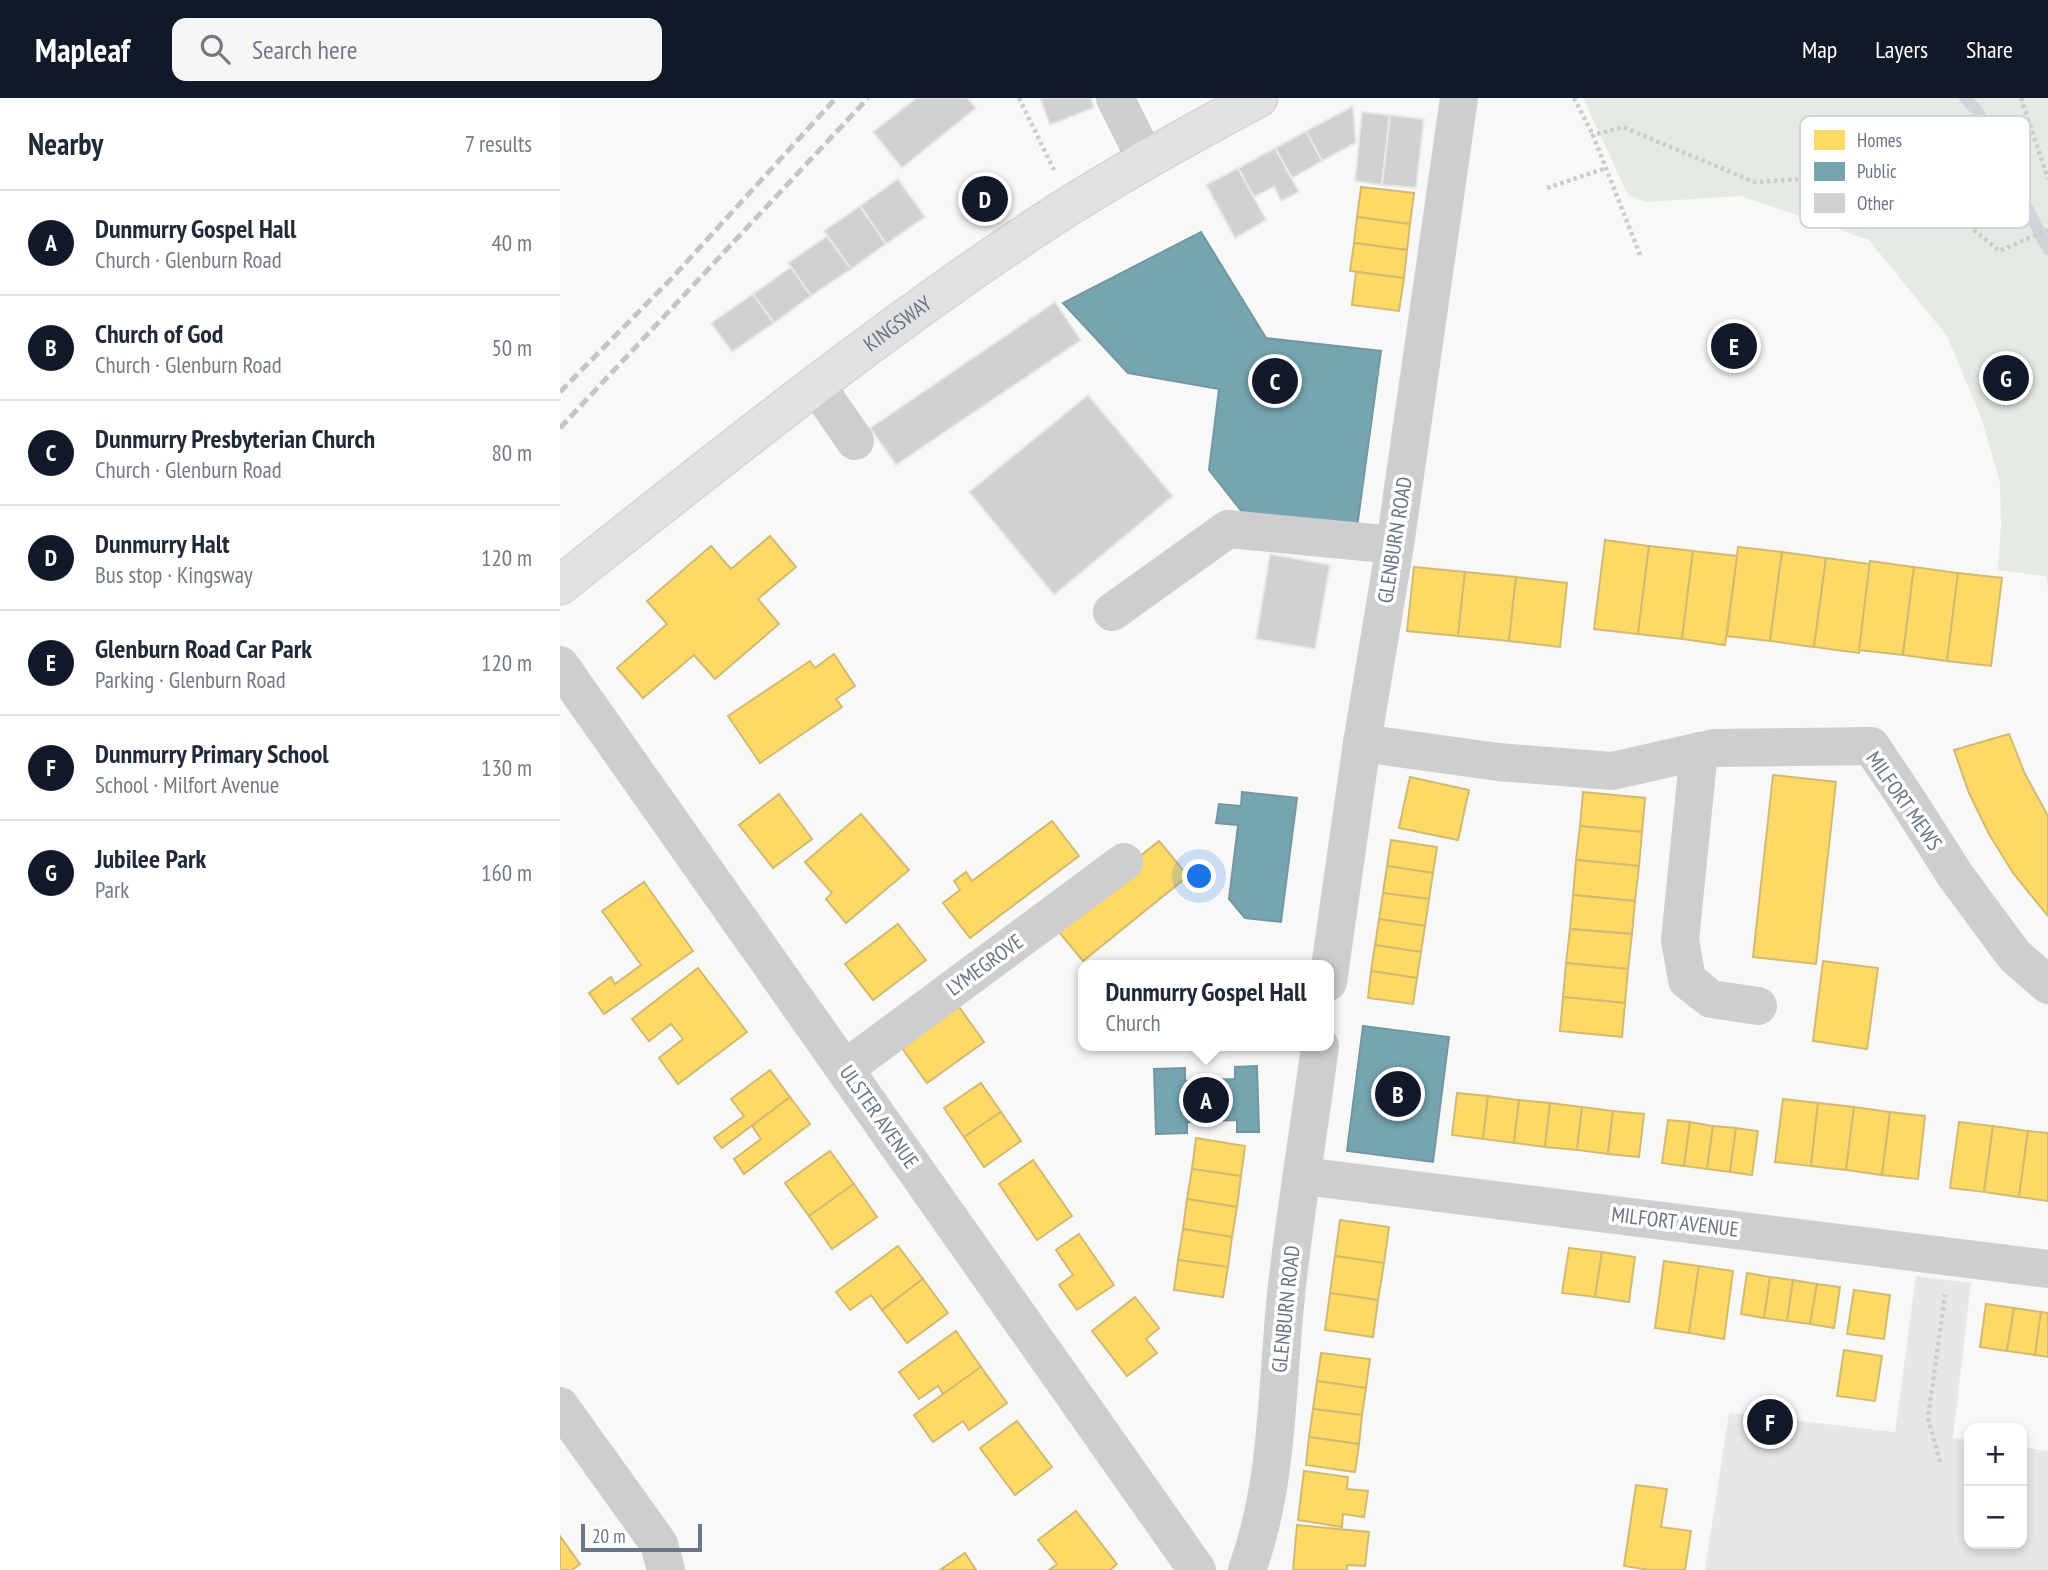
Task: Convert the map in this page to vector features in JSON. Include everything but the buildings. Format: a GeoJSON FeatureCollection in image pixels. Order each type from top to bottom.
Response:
{"type":"FeatureCollection","features":[{"type":"Feature","properties":{"kind":"main road","name":"KINGSWAY"},"geometry":{"type":"LineString","coordinates":[[560,585],[732,450],[924,306],[1073,204],[1258,98]]}},
{"type":"Feature","properties":{"kind":"street"},"geometry":{"type":"LineString","coordinates":[[1115,98],[1146,160]]}},
{"type":"Feature","properties":{"kind":"street","name":"GLENBURN ROAD"},"geometry":{"type":"LineString","coordinates":[[1331,960],[1362,743],[1395,545],[1459,98]]}},
{"type":"Feature","properties":{"kind":"street"},"geometry":{"type":"LineString","coordinates":[[817,386],[855,441]]}},
{"type":"Feature","properties":{"kind":"street"},"geometry":{"type":"LineString","coordinates":[[1112,612],[1228,529],[1395,545]]}},
{"type":"Feature","properties":{"kind":"street","name":"ULSTER AVENUE"},"geometry":{"type":"LineString","coordinates":[[560,664],[1197,1570]]}},
{"type":"Feature","properties":{"kind":"street","name":"MILFORT MEWS"},"geometry":{"type":"LineString","coordinates":[[1362,743],[1498,762],[1612,771],[1714,748],[1871,746],[1955,875],[2014,955],[2048,985]]}},
{"type":"Feature","properties":{"kind":"street"},"geometry":{"type":"LineString","coordinates":[[1699,751],[1680,940],[1687,980],[1711,999],[1758,1006]]}},
{"type":"Feature","properties":{"kind":"street","name":"LYMEGROVE"},"geometry":{"type":"LineString","coordinates":[[845,1068],[1124,862]]}},
{"type":"Feature","properties":{"kind":"street","name":"GLENBURN ROAD"},"geometry":{"type":"LineString","coordinates":[[1247,1570],[1258,1541],[1268,1489],[1288,1277],[1319,1051]]}},
{"type":"Feature","properties":{"kind":"street","name":"MILFORT AVENUE"},"geometry":{"type":"LineString","coordinates":[[1303,1176],[2048,1269]]}},
{"type":"Feature","properties":{"kind":"street"},"geometry":{"type":"LineString","coordinates":[[560,1406],[659,1544],[666,1570]]}},
{"type":"Feature","properties":{"kind":"path"},"geometry":{"type":"LineString","coordinates":[[1019,98],[1073,204]]}},
{"type":"Feature","properties":{"kind":"path"},"geometry":{"type":"LineString","coordinates":[[1574,98],[1593,135],[1640,255]]}},
{"type":"Feature","properties":{"kind":"path"},"geometry":{"type":"LineString","coordinates":[[2021,98],[2027,116]]}},
{"type":"Feature","properties":{"kind":"path"},"geometry":{"type":"LineString","coordinates":[[2030,125],[2048,179]]}},
{"type":"Feature","properties":{"kind":"path"},"geometry":{"type":"LineString","coordinates":[[1593,135],[1623,127],[1754,182],[1800,179]]}},
{"type":"Feature","properties":{"kind":"path"},"geometry":{"type":"LineString","coordinates":[[1547,188],[1606,168]]}},
{"type":"Feature","properties":{"kind":"path"},"geometry":{"type":"LineString","coordinates":[[1972,228],[1999,251],[2048,230]]}},
{"type":"Feature","properties":{"kind":"path"},"geometry":{"type":"LineString","coordinates":[[1940,1462],[1928,1418],[1950,1256]]}},
{"type":"Feature","properties":{"kind":"shaded area"},"geometry":{"type":"Polygon","coordinates":[[[1583,98],[2048,98],[2048,588],[2046,576],[1998,570],[2000,483],[1982,420],[1947,336],[1869,240],[1834,228],[2030,228],[2030,116],[1800,116],[1800,216],[1741,196],[1646,202],[1628,195],[1583,98]]]}},
{"type":"Feature","properties":{"kind":"shaded area"},"geometry":{"type":"Polygon","coordinates":[[[1916,1276],[1971,1283],[1953,1438],[1964,1439],[1964,1549],[2027,1549],[2027,1448],[2048,1451],[2048,1570],[1705,1570],[1729,1413],[1895,1432],[1916,1276]]]}},
{"type":"Feature","properties":{"kind":"waterway"},"geometry":{"type":"LineString","coordinates":[[1965,98],[1981,116]]}},
{"type":"Feature","properties":{"kind":"waterway"},"geometry":{"type":"LineString","coordinates":[[2030,214],[2048,249]]}},
{"type":"Feature","properties":{"kind":"railway"},"geometry":{"type":"LineString","coordinates":[[560,392],[672,278],[836,98]]}},
{"type":"Feature","properties":{"kind":"railway"},"geometry":{"type":"LineString","coordinates":[[560,428],[868,98]]}},
{"type":"Feature","properties":{"kind":"place","name":"Dunmurry Halt"},"geometry":{"type":"Point","coordinates":[985,199]}},
{"type":"Feature","properties":{"kind":"place","name":"Glenburn Road Car Park"},"geometry":{"type":"Point","coordinates":[1734,346]}},
{"type":"Feature","properties":{"kind":"place","name":"Jubilee Park"},"geometry":{"type":"Point","coordinates":[2006,378]}},
{"type":"Feature","properties":{"kind":"place","name":"Dunmurry Presbyterian Church"},"geometry":{"type":"Point","coordinates":[1275,381]}},
{"type":"Feature","properties":{"kind":"place","name":"Church of God"},"geometry":{"type":"Point","coordinates":[1398,1094]}},
{"type":"Feature","properties":{"kind":"place","name":"Dunmurry Gospel Hall"},"geometry":{"type":"Point","coordinates":[1206,1100]}},
{"type":"Feature","properties":{"kind":"place","name":"Dunmurry Primary School"},"geometry":{"type":"Point","coordinates":[1770,1422]}}]}
